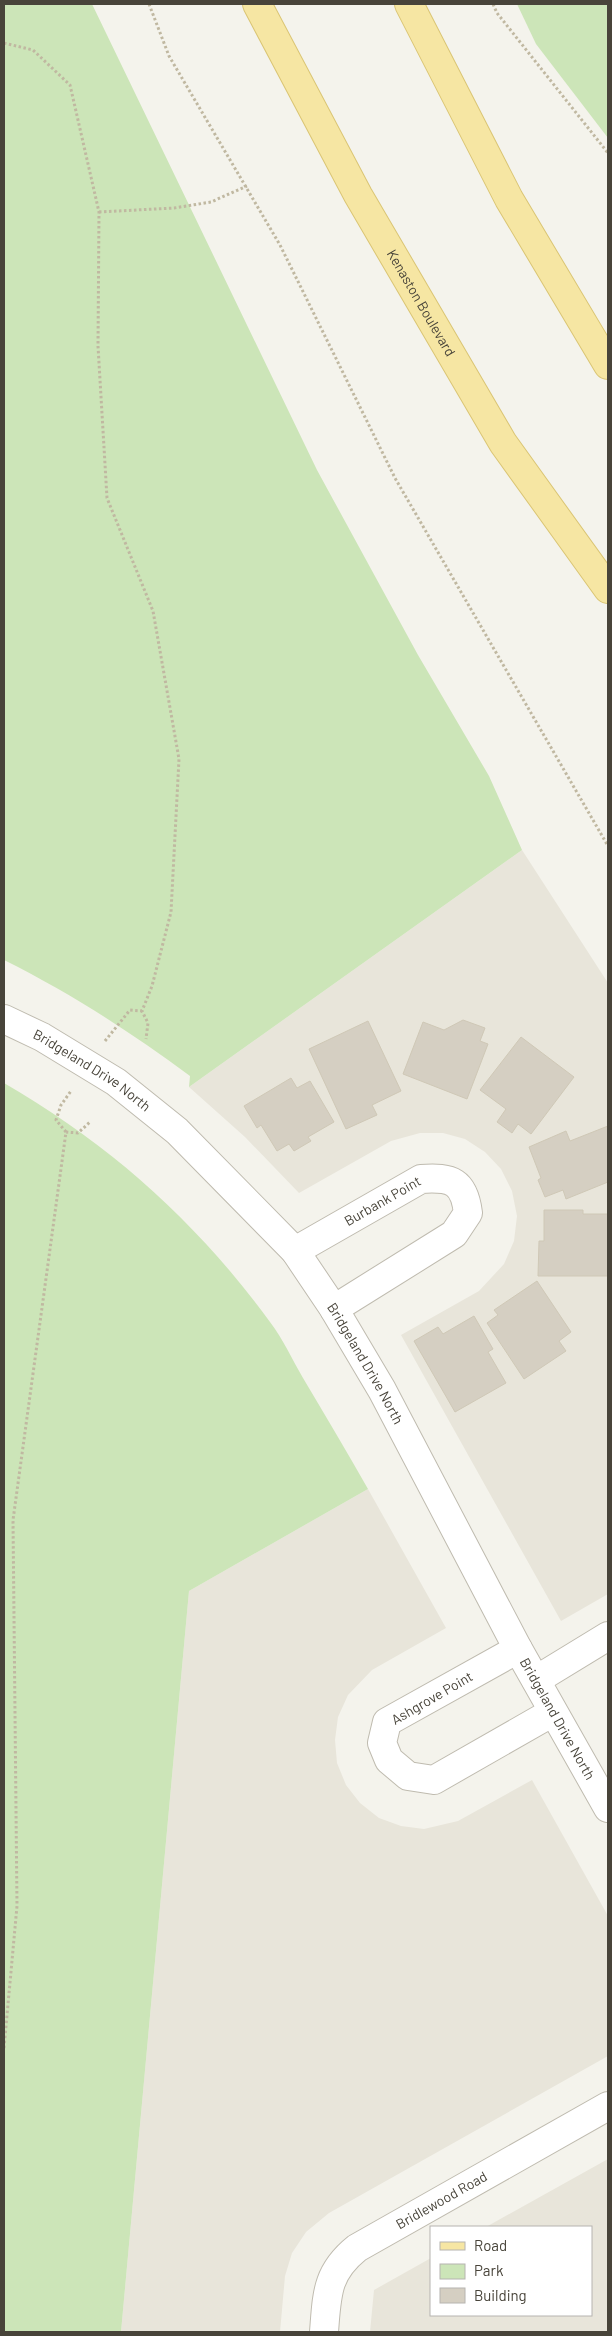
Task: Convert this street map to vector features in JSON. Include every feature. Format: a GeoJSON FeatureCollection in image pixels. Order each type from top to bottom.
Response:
{"type":"FeatureCollection","features":[{"type":"Feature","properties":{"kind":"main road","name":"Kenaston Boulevard"},"geometry":{"type":"LineString","coordinates":[[257,4],[358,195],[503,443],[608,589]]}},
{"type":"Feature","properties":{"kind":"main road"},"geometry":{"type":"LineString","coordinates":[[409,4],[509,199],[608,366]]}},
{"type":"Feature","properties":{"kind":"street","name":"Bridgeland Drive North"},"geometry":{"type":"LineString","coordinates":[[4,1019],[42,1037],[116,1082],[177,1130],[295,1251],[334,1309],[382,1390],[518,1649],[608,1808]]}},
{"type":"Feature","properties":{"kind":"street","name":"Burbank Point"},"geometry":{"type":"LineString","coordinates":[[295,1251],[421,1179],[440,1178],[454,1182],[466,1195],[468,1213],[454,1234],[334,1309]]}},
{"type":"Feature","properties":{"kind":"street"},"geometry":{"type":"LineString","coordinates":[[536,1680],[608,1636]]}},
{"type":"Feature","properties":{"kind":"street","name":"Ashgrove Point"},"geometry":{"type":"LineString","coordinates":[[518,1649],[387,1722],[382,1743],[389,1760],[408,1776],[434,1780],[553,1712]]}},
{"type":"Feature","properties":{"kind":"street","name":"Bridlewood Road"},"geometry":{"type":"LineString","coordinates":[[324,2332],[331,2279],[341,2261],[357,2248],[608,2106]]}},
{"type":"Feature","properties":{"kind":"path"},"geometry":{"type":"LineString","coordinates":[[150,4],[174,65],[247,186],[280,245],[395,478],[608,846]]}},
{"type":"Feature","properties":{"kind":"path"},"geometry":{"type":"LineString","coordinates":[[493,4],[497,13],[608,153]]}},
{"type":"Feature","properties":{"kind":"path"},"geometry":{"type":"LineString","coordinates":[[4,43],[33,50],[70,85],[99,212],[98,346],[107,498],[153,611],[179,759],[171,912],[152,986],[142,1011],[148,1023],[146,1040]]}},
{"type":"Feature","properties":{"kind":"path"},"geometry":{"type":"LineString","coordinates":[[99,212],[146,211],[202,204],[247,186]]}},
{"type":"Feature","properties":{"kind":"path"},"geometry":{"type":"LineString","coordinates":[[4,2048],[17,1906],[13,1520],[66,1132],[78,1133],[90,1122]]}},
{"type":"Feature","properties":{"kind":"shaded area"},"geometry":{"type":"Polygon","coordinates":[[[522,850],[608,983],[608,1594],[561,1621],[401,1335],[479,1291],[504,1264],[514,1241],[517,1216],[512,1191],[501,1169],[485,1152],[465,1139],[443,1133],[420,1133],[391,1141],[299,1193],[245,1137],[189,1087],[522,850]]]}},
{"type":"Feature","properties":{"kind":"shaded area"},"geometry":{"type":"Polygon","coordinates":[[[368,1489],[446,1628],[372,1670],[348,1695],[338,1717],[335,1740],[337,1763],[346,1785],[360,1803],[379,1818],[401,1826],[424,1829],[458,1821],[532,1780],[608,1916],[608,2056],[329,2213],[306,2232],[292,2253],[285,2276],[280,2332],[121,2332],[189,1591],[368,1489]]]}},
{"type":"Feature","properties":{"kind":"shaded area"},"geometry":{"type":"Polygon","coordinates":[[[608,2159],[608,2332],[370,2332],[374,2290],[430,2259],[430,2316],[592,2316],[592,2226],[488,2226],[608,2159]]]}},
{"type":"Feature","properties":{"kind":"green space"},"geometry":{"type":"Polygon","coordinates":[[[4,4],[92,4],[317,470],[418,655],[489,776],[522,850],[189,1087],[190,1076],[145,1044],[77,1000],[4,960],[4,4]]]}},
{"type":"Feature","properties":{"kind":"green space"},"geometry":{"type":"Polygon","coordinates":[[[517,4],[608,4],[608,138],[536,44],[517,4]]]}},
{"type":"Feature","properties":{"kind":"green space"},"geometry":{"type":"Polygon","coordinates":[[[4,1083],[80,1132],[116,1160],[150,1188],[213,1251],[275,1329],[368,1489],[189,1591],[121,2332],[4,2332],[4,1083]]]}},
{"type":"Feature","properties":{"kind":"building"},"geometry":{"type":"Polygon","coordinates":[[[463,1020],[485,1028],[480,1041],[488,1044],[467,1099],[403,1074],[423,1022],[444,1030],[463,1020]]]}},
{"type":"Feature","properties":{"kind":"building"},"geometry":{"type":"Polygon","coordinates":[[[368,1021],[401,1091],[372,1105],[377,1115],[346,1129],[309,1049],[368,1021]]]}},
{"type":"Feature","properties":{"kind":"building"},"geometry":{"type":"Polygon","coordinates":[[[521,1037],[574,1077],[531,1134],[518,1124],[512,1133],[497,1122],[506,1109],[480,1090],[521,1037]]]}},
{"type":"Feature","properties":{"kind":"building"},"geometry":{"type":"Polygon","coordinates":[[[291,1078],[297,1088],[310,1081],[334,1122],[308,1137],[311,1141],[294,1151],[289,1144],[277,1151],[261,1125],[257,1128],[244,1106],[291,1078]]]}},
{"type":"Feature","properties":{"kind":"building"},"geometry":{"type":"Polygon","coordinates":[[[608,1126],[608,1182],[566,1199],[563,1190],[545,1197],[538,1180],[541,1178],[529,1147],[566,1131],[570,1141],[608,1126]]]}},
{"type":"Feature","properties":{"kind":"building"},"geometry":{"type":"Polygon","coordinates":[[[544,1210],[583,1210],[583,1214],[608,1214],[608,1276],[538,1276],[539,1241],[544,1241],[544,1210]]]}},
{"type":"Feature","properties":{"kind":"building"},"geometry":{"type":"Polygon","coordinates":[[[537,1281],[571,1332],[559,1341],[566,1351],[524,1379],[487,1323],[498,1315],[494,1310],[537,1281]]]}},
{"type":"Feature","properties":{"kind":"building"},"geometry":{"type":"Polygon","coordinates":[[[474,1316],[493,1349],[488,1352],[506,1383],[455,1412],[414,1341],[438,1327],[443,1334],[474,1316]]]}}]}
